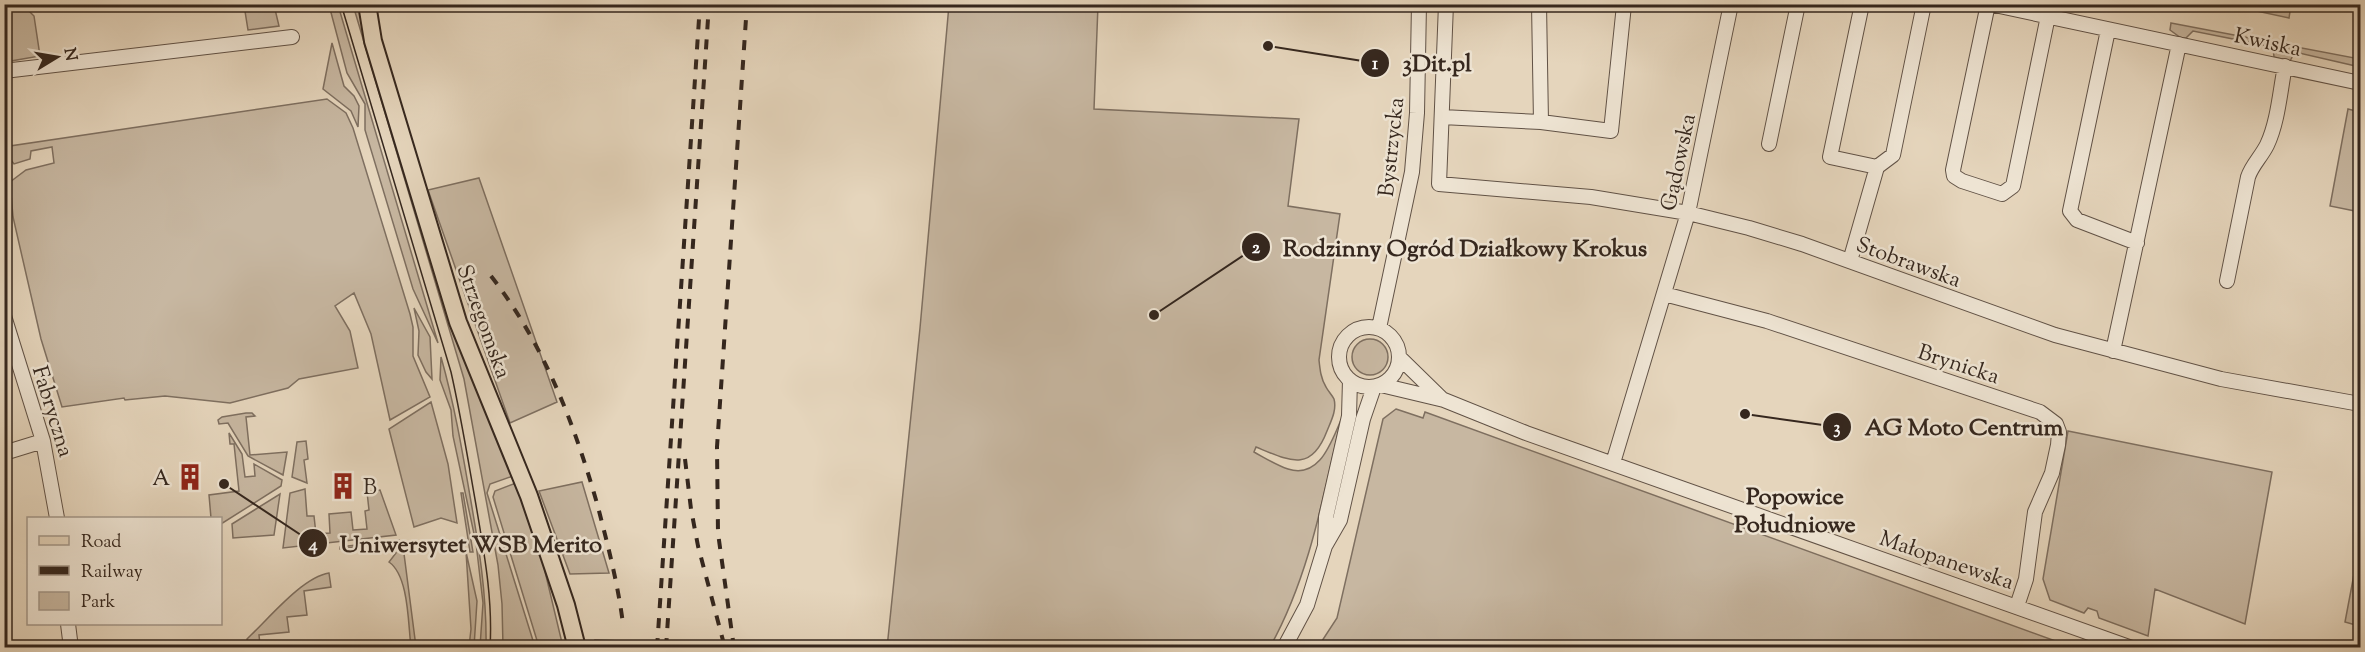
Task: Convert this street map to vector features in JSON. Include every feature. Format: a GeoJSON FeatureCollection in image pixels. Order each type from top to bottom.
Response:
{"type":"FeatureCollection","features":[{"type":"Feature","properties":{"kind":"main road","name":"Strzegomska"},"geometry":{"type":"LineString","coordinates":[[367,4],[373,41],[456,315],[529,496],[566,605],[577,648]]}},
{"type":"Feature","properties":{"kind":"street","name":"Bystrzycka"},"geometry":{"type":"LineString","coordinates":[[1379,328],[1412,172],[1417,113],[1419,4]]}},
{"type":"Feature","properties":{"kind":"street"},"geometry":{"type":"LineString","coordinates":[[1446,4],[1442,117],[1541,122],[1611,131],[1624,5],[1619,4]]}},
{"type":"Feature","properties":{"kind":"street"},"geometry":{"type":"LineString","coordinates":[[1539,4],[1541,122]]}},
{"type":"Feature","properties":{"kind":"street","name":"Gądowska"},"geometry":{"type":"LineString","coordinates":[[1613,463],[1688,213],[1731,4]]}},
{"type":"Feature","properties":{"kind":"street"},"geometry":{"type":"LineString","coordinates":[[1769,144],[1798,4]]}},
{"type":"Feature","properties":{"kind":"street"},"geometry":{"type":"LineString","coordinates":[[1862,4],[1830,157],[1877,167]]}},
{"type":"Feature","properties":{"kind":"street"},"geometry":{"type":"LineString","coordinates":[[1850,261],[1877,167],[1893,155],[1924,4]]}},
{"type":"Feature","properties":{"kind":"street"},"geometry":{"type":"LineString","coordinates":[[1989,4],[1953,170],[1954,176],[1962,182],[2002,194],[2013,186],[2048,16]]}},
{"type":"Feature","properties":{"kind":"street","name":"Kwiska"},"geometry":{"type":"LineString","coordinates":[[1989,4],[2361,83]]}},
{"type":"Feature","properties":{"kind":"street"},"geometry":{"type":"LineString","coordinates":[[2108,30],[2070,211],[2077,220],[2137,243]]}},
{"type":"Feature","properties":{"kind":"street"},"geometry":{"type":"LineString","coordinates":[[4,71],[292,37]]}},
{"type":"Feature","properties":{"kind":"street"},"geometry":{"type":"LineString","coordinates":[[2113,351],[2179,44]]}},
{"type":"Feature","properties":{"kind":"street"},"geometry":{"type":"LineString","coordinates":[[2227,281],[2248,177],[2271,134],[2284,66]]}},
{"type":"Feature","properties":{"kind":"street","name":"Stobrawska"},"geometry":{"type":"LineString","coordinates":[[1442,117],[1438,184],[1591,197],[1688,213],[1749,228],[1850,261],[2055,335],[2221,379],[2361,404]]}},
{"type":"Feature","properties":{"kind":"street","name":"Brynicka"},"geometry":{"type":"LineString","coordinates":[[1664,294],[1767,321],[2050,417],[2059,432],[2058,445],[2052,473],[2036,512],[2026,579],[2017,606]]}},
{"type":"Feature","properties":{"kind":"street","name":"Fabryczna"},"geometry":{"type":"LineString","coordinates":[[4,316],[44,441],[57,517]]}},
{"type":"Feature","properties":{"kind":"street"},"geometry":{"type":"LineString","coordinates":[[1284,648],[1307,604],[1325,546],[1340,520],[1363,419],[1378,386],[1394,374],[1399,357],[1394,340],[1379,328],[1370,326],[1352,331],[1340,346],[1339,365],[1343,374],[1357,385],[1378,386]]}},
{"type":"Feature","properties":{"kind":"street","name":"Małopanewska"},"geometry":{"type":"LineString","coordinates":[[1399,357],[1444,400]]}},
{"type":"Feature","properties":{"kind":"street"},"geometry":{"type":"LineString","coordinates":[[1325,546],[1326,518],[1349,416],[1350,380]]}},
{"type":"Feature","properties":{"kind":"street","name":"Małopanewska"},"geometry":{"type":"LineString","coordinates":[[1378,386],[1444,400],[1526,433],[2132,648]]}},
{"type":"Feature","properties":{"kind":"street"},"geometry":{"type":"LineString","coordinates":[[4,453],[44,441]]}},
{"type":"Feature","properties":{"kind":"street"},"geometry":{"type":"LineString","coordinates":[[68,625],[71,648]]}},
{"type":"Feature","properties":{"kind":"green space"},"geometry":{"type":"Polygon","coordinates":[[[5,4],[23,5],[34,16],[40,56],[5,62],[5,4]]]}},
{"type":"Feature","properties":{"kind":"green space"},"geometry":{"type":"Polygon","coordinates":[[[2248,4],[2291,5],[2289,18],[2247,9],[2248,4]]]}},
{"type":"Feature","properties":{"kind":"green space"},"geometry":{"type":"Polygon","coordinates":[[[244,5],[274,5],[279,26],[248,30],[244,5]]]}},
{"type":"Feature","properties":{"kind":"green space"},"geometry":{"type":"Polygon","coordinates":[[[329,5],[338,5],[438,343],[413,289],[365,130],[365,104],[347,73],[329,5]]]}},
{"type":"Feature","properties":{"kind":"green space"},"geometry":{"type":"Polygon","coordinates":[[[353,5],[359,5],[365,36],[513,476],[490,484],[487,493],[535,647],[503,647],[498,565],[464,379],[353,5]]]}},
{"type":"Feature","properties":{"kind":"green space"},"geometry":{"type":"Polygon","coordinates":[[[949,5],[1098,5],[1094,109],[1299,119],[1288,206],[1340,214],[1319,360],[1322,378],[1334,399],[1335,407],[1321,444],[1314,453],[1306,458],[1289,459],[1256,447],[1254,452],[1288,469],[1299,471],[1308,469],[1323,457],[1341,420],[1305,565],[1284,620],[1270,647],[887,648],[920,328],[949,5]]]}},
{"type":"Feature","properties":{"kind":"green space"},"geometry":{"type":"Polygon","coordinates":[[[2171,23],[2360,59],[2360,67],[2295,52],[2290,61],[2274,57],[2273,47],[2193,31],[2186,38],[2181,38],[2170,30],[2171,23]]]}},
{"type":"Feature","properties":{"kind":"green space"},"geometry":{"type":"Polygon","coordinates":[[[332,43],[344,86],[354,96],[359,106],[358,127],[351,111],[323,89],[332,43]]]}},
{"type":"Feature","properties":{"kind":"green space"},"geometry":{"type":"Polygon","coordinates":[[[327,99],[346,113],[353,128],[410,314],[413,327],[413,356],[430,397],[390,420],[371,334],[354,293],[335,306],[350,331],[358,368],[299,379],[288,388],[230,403],[165,396],[125,400],[124,398],[62,407],[41,339],[13,217],[10,182],[26,170],[54,163],[52,147],[31,151],[30,159],[14,164],[8,156],[10,146],[327,99]]]}},
{"type":"Feature","properties":{"kind":"green space"},"geometry":{"type":"Polygon","coordinates":[[[2348,109],[2360,112],[2360,212],[2330,206],[2348,109]]]}},
{"type":"Feature","properties":{"kind":"green space"},"geometry":{"type":"Polygon","coordinates":[[[479,178],[557,402],[510,423],[428,190],[479,178]]]}},
{"type":"Feature","properties":{"kind":"green space"},"geometry":{"type":"Polygon","coordinates":[[[414,308],[430,337],[432,379],[418,355],[419,331],[414,308]]]}},
{"type":"Feature","properties":{"kind":"green space"},"geometry":{"type":"Polygon","coordinates":[[[1370,339],[1383,344],[1388,357],[1383,370],[1370,375],[1357,370],[1352,357],[1357,344],[1370,339]]]}},
{"type":"Feature","properties":{"kind":"green space"},"geometry":{"type":"Polygon","coordinates":[[[441,357],[457,426],[476,534],[484,590],[486,647],[480,647],[483,603],[476,543],[453,436],[451,410],[440,380],[441,357]]]}},
{"type":"Feature","properties":{"kind":"green space"},"geometry":{"type":"Polygon","coordinates":[[[431,402],[448,464],[457,523],[441,518],[414,527],[389,429],[431,402]]]}},
{"type":"Feature","properties":{"kind":"green space"},"geometry":{"type":"Polygon","coordinates":[[[1396,409],[1423,418],[1425,412],[2072,647],[1318,647],[1337,618],[1383,419],[1396,409]]]}},
{"type":"Feature","properties":{"kind":"green space"},"geometry":{"type":"Polygon","coordinates":[[[252,413],[255,416],[246,417],[250,455],[287,452],[283,475],[248,456],[228,423],[219,424],[218,420],[222,417],[252,413]]]}},
{"type":"Feature","properties":{"kind":"green space"},"geometry":{"type":"Polygon","coordinates":[[[2068,431],[2272,472],[2245,624],[2155,589],[2148,636],[2099,618],[2097,611],[2088,608],[2084,613],[2050,600],[2043,579],[2068,431]]]}},
{"type":"Feature","properties":{"kind":"green space"},"geometry":{"type":"Polygon","coordinates":[[[229,433],[242,454],[245,477],[255,476],[254,464],[282,480],[281,486],[222,523],[222,517],[211,517],[209,495],[239,491],[234,444],[230,444],[229,433]]]}},
{"type":"Feature","properties":{"kind":"green space"},"geometry":{"type":"Polygon","coordinates":[[[306,441],[308,459],[304,460],[307,483],[292,477],[297,442],[306,441]]]}},
{"type":"Feature","properties":{"kind":"green space"},"geometry":{"type":"Polygon","coordinates":[[[582,482],[609,573],[570,574],[539,491],[582,482]]]}},
{"type":"Feature","properties":{"kind":"green space"},"geometry":{"type":"Polygon","coordinates":[[[516,483],[542,559],[563,647],[539,647],[493,497],[495,491],[516,483]]]}},
{"type":"Feature","properties":{"kind":"green space"},"geometry":{"type":"Polygon","coordinates":[[[305,489],[307,516],[314,516],[316,534],[330,533],[329,514],[351,512],[353,530],[367,529],[365,511],[369,510],[367,492],[380,490],[396,535],[283,548],[290,493],[305,489]]]}},
{"type":"Feature","properties":{"kind":"green space"},"geometry":{"type":"Polygon","coordinates":[[[461,493],[463,493],[473,552],[470,552],[461,493]]]}},
{"type":"Feature","properties":{"kind":"green space"},"geometry":{"type":"Polygon","coordinates":[[[280,494],[274,535],[233,538],[232,524],[280,494]]]}},
{"type":"Feature","properties":{"kind":"green space"},"geometry":{"type":"Polygon","coordinates":[[[399,540],[403,546],[416,647],[411,647],[404,589],[396,569],[389,562],[396,553],[386,547],[373,545],[340,549],[340,547],[399,540]]]}},
{"type":"Feature","properties":{"kind":"green space"},"geometry":{"type":"Polygon","coordinates":[[[466,552],[477,601],[474,647],[469,647],[471,629],[466,552]]]}},
{"type":"Feature","properties":{"kind":"green space"},"geometry":{"type":"Polygon","coordinates":[[[2355,569],[2360,570],[2359,626],[2345,622],[2355,569]]]}},
{"type":"Feature","properties":{"kind":"green space"},"geometry":{"type":"Polygon","coordinates":[[[329,573],[331,587],[304,591],[307,615],[287,617],[289,632],[259,635],[260,645],[248,646],[247,639],[287,599],[309,582],[329,573]]]}},
{"type":"Feature","properties":{"kind":"green space"},"geometry":{"type":"Polygon","coordinates":[[[595,640],[621,641],[621,647],[596,647],[595,640]]]}},
{"type":"Feature","properties":{"kind":"tram line"},"geometry":{"type":"LineString","coordinates":[[341,4],[451,372],[485,558],[489,594],[490,648]]}},
{"type":"Feature","properties":{"kind":"railway"},"geometry":{"type":"LineString","coordinates":[[657,648],[700,4]]}},
{"type":"Feature","properties":{"kind":"railway"},"geometry":{"type":"LineString","coordinates":[[666,648],[709,4]]}},
{"type":"Feature","properties":{"kind":"railway"},"geometry":{"type":"LineString","coordinates":[[734,648],[718,533],[717,447],[747,4]]}},
{"type":"Feature","properties":{"kind":"railway"},"geometry":{"type":"LineString","coordinates":[[491,276],[527,329],[556,386],[568,416],[598,507],[616,580],[623,624]]}},
{"type":"Feature","properties":{"kind":"railway"},"geometry":{"type":"LineString","coordinates":[[685,459],[698,546],[725,648]]}},
{"type":"Feature","properties":{"kind":"place","name":"3Dit.pl"},"geometry":{"type":"Point","coordinates":[1268,46]}},
{"type":"Feature","properties":{"kind":"place","name":"Rodzinny Ogród Działkowy Krokus"},"geometry":{"type":"Point","coordinates":[1154,315]}},
{"type":"Feature","properties":{"kind":"place","name":"AG Moto Centrum"},"geometry":{"type":"Point","coordinates":[1745,414]}},
{"type":"Feature","properties":{"kind":"place","name":"A"},"geometry":{"type":"Point","coordinates":[190,477]}},
{"type":"Feature","properties":{"kind":"place","name":"Uniwersytet WSB Merito"},"geometry":{"type":"Point","coordinates":[224,484]}},
{"type":"Feature","properties":{"kind":"place","name":"B"},"geometry":{"type":"Point","coordinates":[343,486]}},
{"type":"Feature","properties":{"kind":"district","name":"Popowice Południowe"},"geometry":{"type":"Point","coordinates":[1795,510]}}]}
